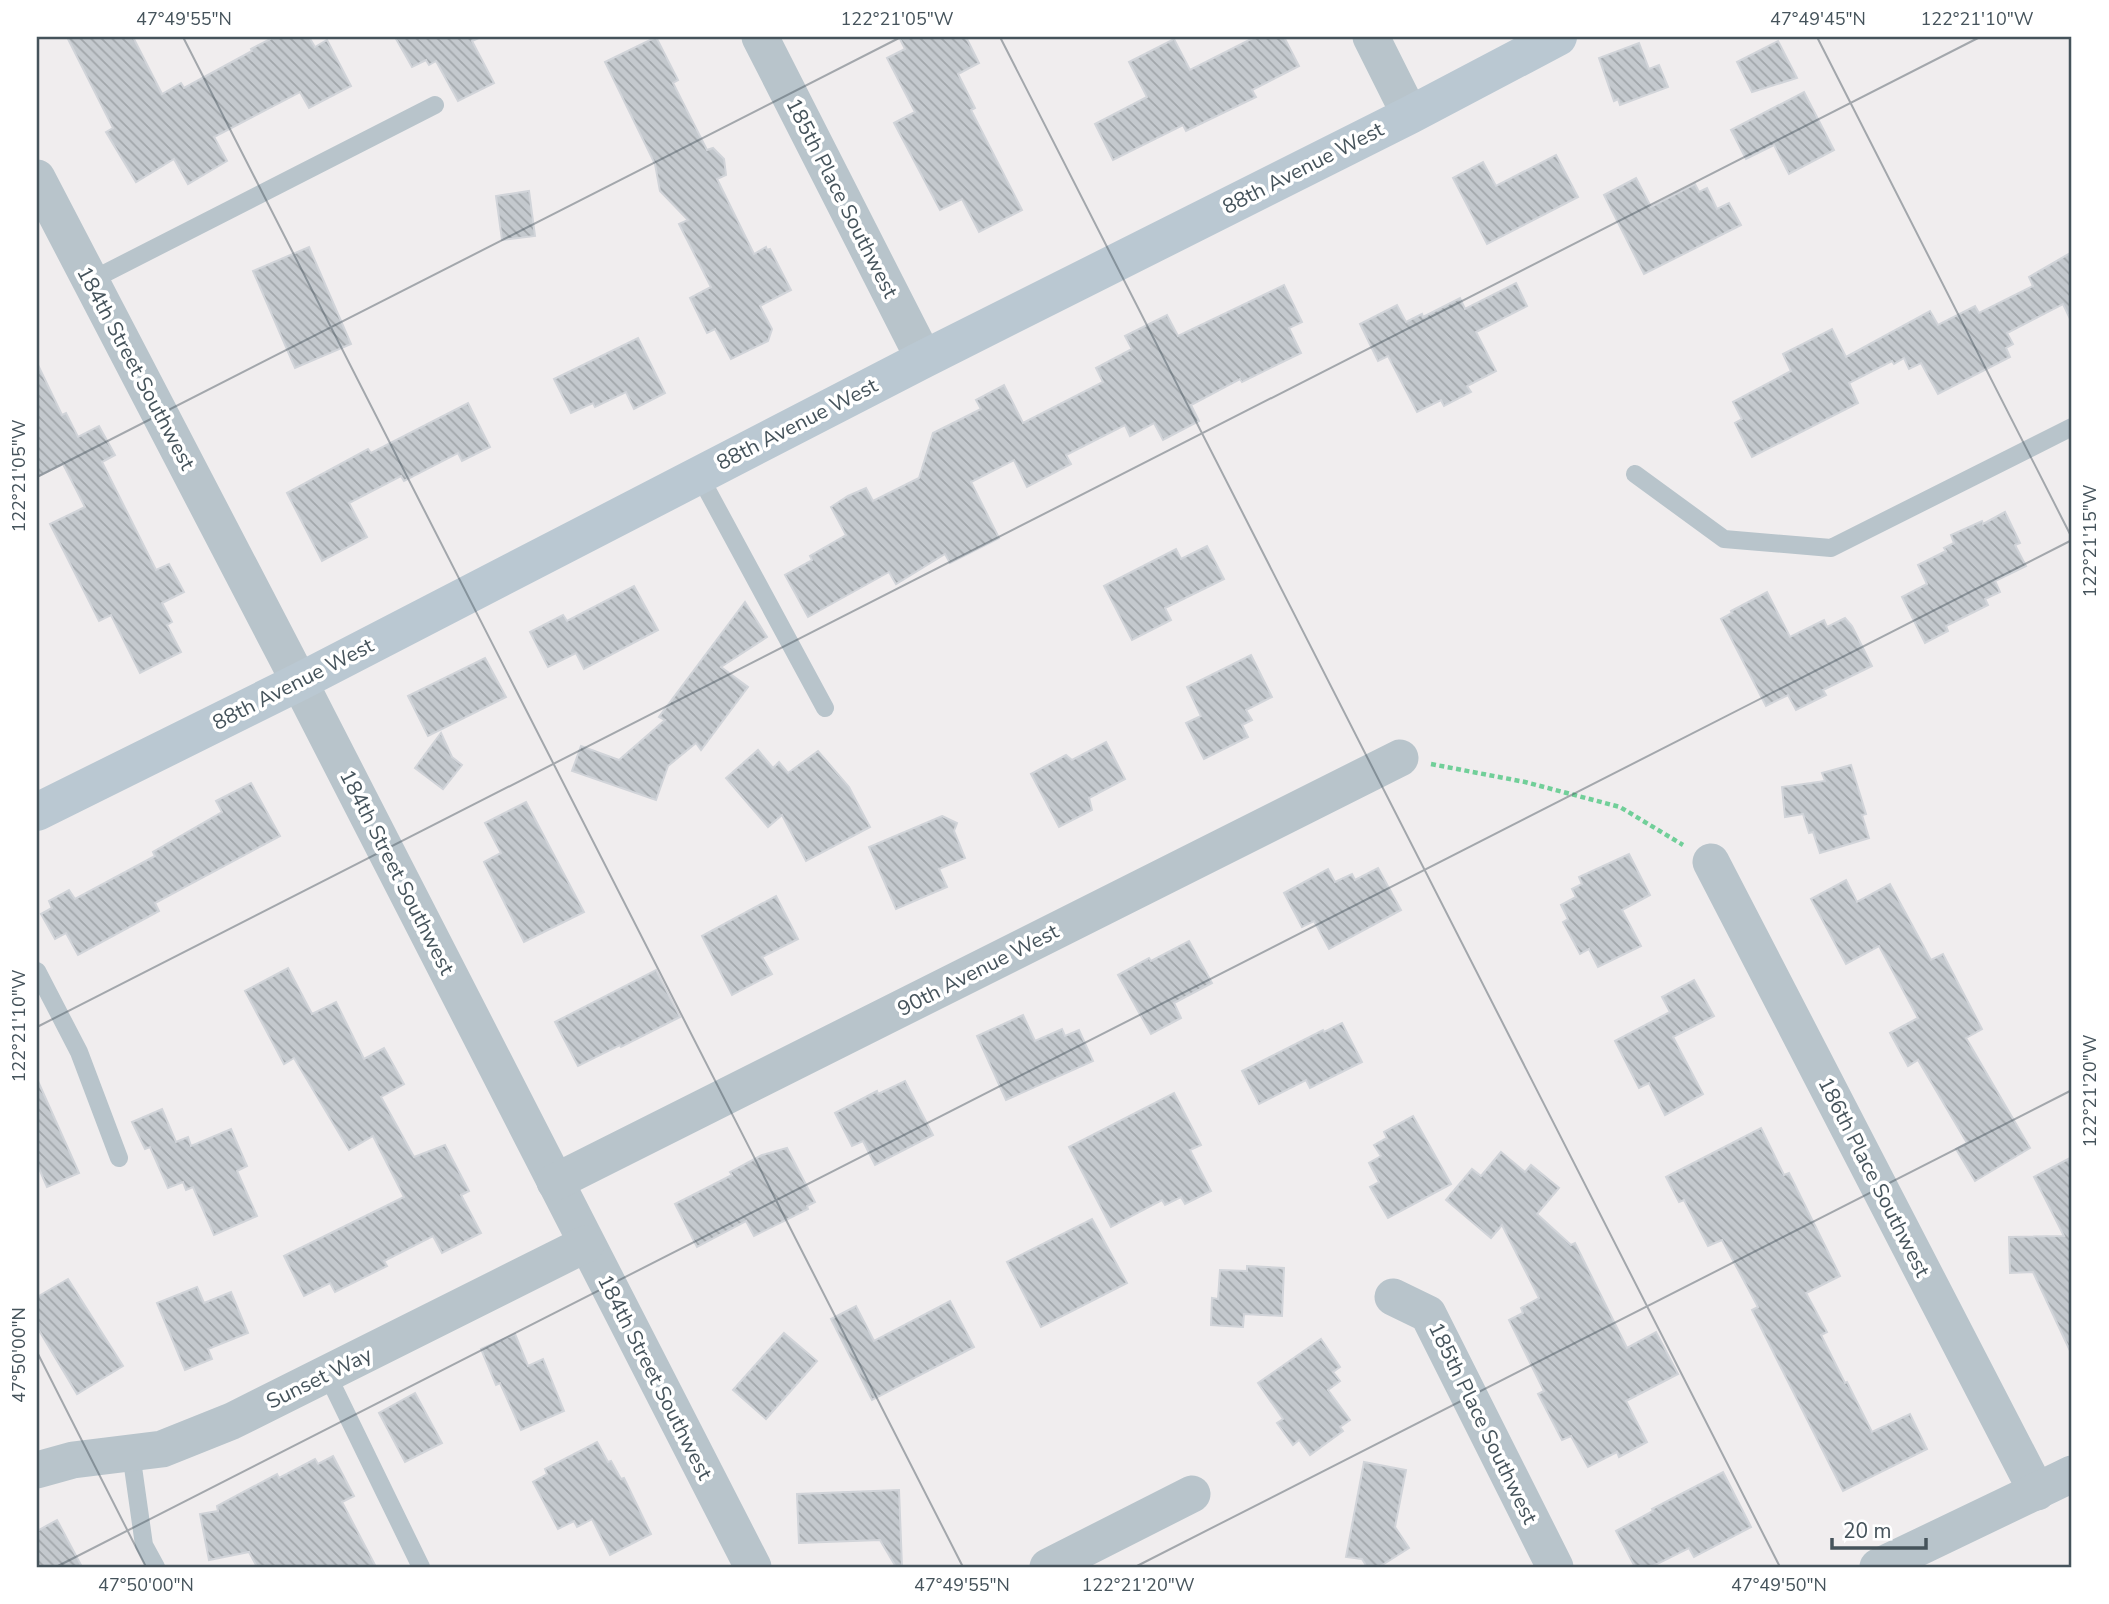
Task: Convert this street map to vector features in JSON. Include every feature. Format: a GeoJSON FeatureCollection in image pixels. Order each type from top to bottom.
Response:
{"type":"FeatureCollection","features":[{"type":"Feature","properties":{"kind":"street","name":"185th Place Southwest"},"geometry":{"type":"LineString","coordinates":[[760,37],[924,359]]}},
{"type":"Feature","properties":{"kind":"street"},"geometry":{"type":"LineString","coordinates":[[1371,37],[1410,115]]}},
{"type":"Feature","properties":{"kind":"street","name":"88th Avenue West"},"geometry":{"type":"LineString","coordinates":[[37,812],[299,682],[924,359],[1410,115],[1558,37]]}},
{"type":"Feature","properties":{"kind":"street","name":"184th Street Southwest"},"geometry":{"type":"LineString","coordinates":[[37,178],[753,1567]]}},
{"type":"Feature","properties":{"kind":"street","name":"90th Avenue West"},"geometry":{"type":"LineString","coordinates":[[555,1182],[1400,758]]}},
{"type":"Feature","properties":{"kind":"street","name":"186th Place Southwest"},"geometry":{"type":"LineString","coordinates":[[1711,862],[2037,1492]]}},
{"type":"Feature","properties":{"kind":"street","name":"Sunset Way"},"geometry":{"type":"LineString","coordinates":[[37,1470],[73,1460],[162,1449],[232,1421],[586,1244]]}},
{"type":"Feature","properties":{"kind":"street","name":"185th Place Southwest"},"geometry":{"type":"LineString","coordinates":[[1393,1297],[1428,1314],[1555,1567]]}},
{"type":"Feature","properties":{"kind":"street"},"geometry":{"type":"LineString","coordinates":[[1878,1567],[2072,1474]]}},
{"type":"Feature","properties":{"kind":"street"},"geometry":{"type":"LineString","coordinates":[[1048,1567],[1192,1494]]}},
{"type":"Feature","properties":{"kind":"lane"},"geometry":{"type":"LineString","coordinates":[[90,281],[435,105]]}},
{"type":"Feature","properties":{"kind":"lane"},"geometry":{"type":"LineString","coordinates":[[1635,474],[1724,539],[1831,548],[2072,427]]}},
{"type":"Feature","properties":{"kind":"lane"},"geometry":{"type":"LineString","coordinates":[[699,475],[825,708]]}},
{"type":"Feature","properties":{"kind":"lane"},"geometry":{"type":"LineString","coordinates":[[37,971],[79,1052],[119,1158]]}},
{"type":"Feature","properties":{"kind":"lane"},"geometry":{"type":"LineString","coordinates":[[327,1374],[421,1567]]}},
{"type":"Feature","properties":{"kind":"lane"},"geometry":{"type":"LineString","coordinates":[[131,1453],[144,1545],[156,1567]]}},
{"type":"Feature","properties":{"kind":"path"},"geometry":{"type":"LineString","coordinates":[[1400,758],[1525,782],[1620,807],[1711,862]]}},
{"type":"Feature","properties":{"kind":"building"},"geometry":{"type":"Polygon","coordinates":[[[67,37],[133,37],[162,94],[181,83],[184,88],[274,37],[309,37],[315,47],[327,40],[351,86],[309,108],[300,92],[214,137],[227,161],[188,184],[174,159],[136,182],[106,132],[113,128],[67,37]]]}},
{"type":"Feature","properties":{"kind":"building"},"geometry":{"type":"Polygon","coordinates":[[[395,37],[481,37],[472,41],[494,83],[458,101],[436,61],[429,65],[426,60],[412,67],[395,37]]]}},
{"type":"Feature","properties":{"kind":"building"},"geometry":{"type":"Polygon","coordinates":[[[656,37],[678,80],[673,83],[707,150],[713,148],[724,159],[726,175],[717,179],[754,254],[766,247],[767,250],[770,249],[791,290],[760,306],[772,329],[768,341],[731,359],[715,329],[707,333],[690,298],[711,287],[679,224],[688,220],[660,191],[655,164],[605,62],[656,37]]]}},
{"type":"Feature","properties":{"kind":"building"},"geometry":{"type":"Polygon","coordinates":[[[899,37],[966,37],[979,63],[958,74],[975,108],[971,110],[1022,210],[979,232],[962,199],[940,210],[894,123],[915,112],[887,58],[905,49],[899,37]]]}},
{"type":"Feature","properties":{"kind":"building"},"geometry":{"type":"Polygon","coordinates":[[[1255,37],[1284,37],[1299,66],[1252,90],[1256,97],[1186,131],[1183,125],[1113,160],[1095,124],[1147,97],[1129,62],[1174,39],[1190,70],[1255,37]]]}},
{"type":"Feature","properties":{"kind":"building"},"geometry":{"type":"Polygon","coordinates":[[[1778,41],[1797,78],[1752,92],[1737,62],[1778,41]]]}},
{"type":"Feature","properties":{"kind":"building"},"geometry":{"type":"Polygon","coordinates":[[[1639,43],[1649,69],[1659,65],[1668,87],[1620,105],[1618,99],[1614,101],[1599,58],[1639,43]]]}},
{"type":"Feature","properties":{"kind":"building"},"geometry":{"type":"Polygon","coordinates":[[[1804,92],[1834,150],[1789,174],[1774,145],[1746,159],[1731,130],[1804,92]]]}},
{"type":"Feature","properties":{"kind":"building"},"geometry":{"type":"Polygon","coordinates":[[[1556,155],[1578,197],[1487,244],[1453,178],[1483,162],[1496,186],[1556,155]]]}},
{"type":"Feature","properties":{"kind":"building"},"geometry":{"type":"Polygon","coordinates":[[[1636,178],[1651,207],[1695,184],[1699,192],[1707,188],[1717,209],[1729,203],[1741,225],[1644,274],[1604,195],[1636,178]]]}},
{"type":"Feature","properties":{"kind":"building"},"geometry":{"type":"Polygon","coordinates":[[[529,191],[535,236],[502,240],[496,196],[529,191]]]}},
{"type":"Feature","properties":{"kind":"building"},"geometry":{"type":"Polygon","coordinates":[[[309,247],[351,344],[295,368],[253,271],[309,247]]]}},
{"type":"Feature","properties":{"kind":"building"},"geometry":{"type":"Polygon","coordinates":[[[2072,252],[2072,323],[2063,304],[2007,333],[2013,344],[2006,348],[2010,357],[1938,394],[1921,363],[1909,369],[1904,358],[1894,364],[1892,361],[1849,383],[1858,403],[1752,457],[1735,423],[1742,419],[1733,402],[1791,371],[1783,354],[1832,329],[1846,357],[1930,311],[1938,325],[1975,306],[1979,313],[2033,286],[2029,277],[2072,252]]]}},
{"type":"Feature","properties":{"kind":"building"},"geometry":{"type":"Polygon","coordinates":[[[1516,283],[1527,306],[1476,332],[1496,371],[1467,386],[1471,392],[1444,406],[1441,400],[1417,412],[1388,356],[1378,361],[1360,324],[1397,305],[1406,322],[1422,314],[1423,317],[1460,298],[1465,309],[1516,283]]]}},
{"type":"Feature","properties":{"kind":"building"},"geometry":{"type":"Polygon","coordinates":[[[1284,285],[1302,322],[1289,328],[1301,353],[1242,382],[1240,379],[1191,405],[1199,421],[1163,440],[1154,423],[1130,436],[1125,425],[1066,455],[1071,464],[1027,487],[1014,460],[971,482],[999,538],[950,563],[945,554],[896,584],[889,572],[808,617],[785,575],[812,560],[810,556],[846,535],[831,507],[866,488],[873,501],[919,478],[933,433],[981,409],[976,400],[1004,385],[1023,423],[1103,382],[1096,368],[1132,349],[1125,336],[1167,315],[1178,336],[1284,285]]]}},
{"type":"Feature","properties":{"kind":"building"},"geometry":{"type":"Polygon","coordinates":[[[638,338],[665,393],[634,409],[626,392],[595,407],[593,403],[571,413],[554,379],[638,338]]]}},
{"type":"Feature","properties":{"kind":"building"},"geometry":{"type":"Polygon","coordinates":[[[37,363],[62,415],[66,413],[78,437],[99,426],[115,455],[102,462],[156,570],[169,564],[184,592],[162,603],[172,622],[167,625],[181,652],[140,673],[111,615],[99,621],[50,524],[85,507],[63,464],[37,477],[37,363]]]}},
{"type":"Feature","properties":{"kind":"building"},"geometry":{"type":"Polygon","coordinates":[[[468,403],[490,447],[462,461],[458,453],[404,481],[401,476],[349,503],[367,537],[322,561],[287,493],[368,449],[371,453],[468,403]]]}},
{"type":"Feature","properties":{"kind":"building"},"geometry":{"type":"Polygon","coordinates":[[[2005,512],[2020,543],[2015,545],[2026,566],[1995,581],[2000,592],[1985,599],[1988,605],[1946,626],[1948,631],[1925,643],[1902,597],[1927,584],[1918,565],[1946,551],[1944,548],[1954,543],[1951,535],[1982,521],[1983,524],[2005,512]]]}},
{"type":"Feature","properties":{"kind":"building"},"geometry":{"type":"Polygon","coordinates":[[[1207,546],[1224,579],[1165,608],[1171,620],[1132,640],[1104,586],[1176,549],[1181,559],[1207,546]]]}},
{"type":"Feature","properties":{"kind":"building"},"geometry":{"type":"Polygon","coordinates":[[[634,586],[658,630],[584,669],[576,653],[548,667],[530,632],[563,615],[567,621],[634,586]]]}},
{"type":"Feature","properties":{"kind":"building"},"geometry":{"type":"Polygon","coordinates":[[[1767,592],[1790,637],[1824,620],[1827,627],[1845,618],[1852,626],[1872,666],[1823,690],[1826,695],[1796,710],[1788,695],[1766,706],[1721,619],[1767,592]]]}},
{"type":"Feature","properties":{"kind":"building"},"geometry":{"type":"Polygon","coordinates":[[[745,602],[767,637],[721,667],[748,687],[701,750],[696,743],[668,766],[656,800],[572,771],[581,746],[619,760],[665,720],[659,717],[745,602]]]}},
{"type":"Feature","properties":{"kind":"building"},"geometry":{"type":"Polygon","coordinates":[[[1251,655],[1272,697],[1246,710],[1252,720],[1242,725],[1248,737],[1204,759],[1186,723],[1201,716],[1187,687],[1251,655]]]}},
{"type":"Feature","properties":{"kind":"building"},"geometry":{"type":"Polygon","coordinates":[[[485,658],[506,697],[428,736],[408,696],[485,658]]]}},
{"type":"Feature","properties":{"kind":"building"},"geometry":{"type":"Polygon","coordinates":[[[441,733],[452,757],[462,765],[443,789],[415,768],[441,733]]]}},
{"type":"Feature","properties":{"kind":"building"},"geometry":{"type":"Polygon","coordinates":[[[1106,742],[1125,779],[1089,798],[1092,810],[1059,827],[1031,774],[1066,755],[1072,760],[1106,742]]]}},
{"type":"Feature","properties":{"kind":"building"},"geometry":{"type":"Polygon","coordinates":[[[758,750],[773,768],[779,762],[788,773],[818,751],[849,787],[870,827],[806,861],[782,815],[768,827],[726,778],[758,750]]]}},
{"type":"Feature","properties":{"kind":"building"},"geometry":{"type":"Polygon","coordinates":[[[1851,765],[1866,814],[1862,815],[1869,838],[1820,853],[1803,814],[1785,817],[1782,787],[1825,781],[1822,773],[1851,765]]]}},
{"type":"Feature","properties":{"kind":"building"},"geometry":{"type":"Polygon","coordinates":[[[251,783],[280,836],[155,903],[159,911],[78,955],[66,933],[55,939],[41,914],[52,908],[49,901],[69,890],[75,899],[155,856],[153,852],[222,812],[216,801],[251,783]]]}},
{"type":"Feature","properties":{"kind":"building"},"geometry":{"type":"Polygon","coordinates":[[[526,802],[584,912],[524,942],[484,862],[501,853],[485,823],[526,802]]]}},
{"type":"Feature","properties":{"kind":"building"},"geometry":{"type":"Polygon","coordinates":[[[942,816],[957,823],[954,831],[965,858],[939,869],[947,887],[896,909],[869,847],[942,816]]]}},
{"type":"Feature","properties":{"kind":"building"},"geometry":{"type":"Polygon","coordinates":[[[1629,854],[1650,895],[1622,910],[1641,946],[1598,967],[1589,949],[1580,954],[1563,922],[1568,919],[1561,905],[1576,897],[1572,889],[1582,884],[1579,877],[1629,854]]]}},
{"type":"Feature","properties":{"kind":"building"},"geometry":{"type":"Polygon","coordinates":[[[1378,868],[1401,910],[1329,949],[1314,921],[1302,927],[1284,893],[1328,869],[1335,882],[1352,874],[1355,880],[1378,868]]]}},
{"type":"Feature","properties":{"kind":"building"},"geometry":{"type":"Polygon","coordinates":[[[1846,880],[1857,902],[1890,884],[1931,960],[1943,954],[1982,1029],[1966,1038],[2030,1148],[1975,1181],[1956,1149],[1967,1143],[1918,1060],[1908,1066],[1890,1033],[1918,1018],[1879,946],[1846,964],[1811,899],[1846,880]]]}},
{"type":"Feature","properties":{"kind":"building"},"geometry":{"type":"Polygon","coordinates":[[[776,896],[798,939],[762,957],[772,974],[732,995],[702,936],[776,896]]]}},
{"type":"Feature","properties":{"kind":"building"},"geometry":{"type":"Polygon","coordinates":[[[1189,941],[1212,983],[1174,1003],[1181,1018],[1151,1034],[1118,975],[1189,941]]]}},
{"type":"Feature","properties":{"kind":"building"},"geometry":{"type":"Polygon","coordinates":[[[288,968],[312,1014],[336,1002],[364,1059],[384,1048],[404,1084],[381,1097],[414,1157],[445,1145],[469,1191],[461,1195],[481,1233],[442,1253],[433,1236],[384,1261],[387,1266],[335,1292],[330,1283],[304,1296],[284,1256],[404,1197],[373,1136],[349,1150],[294,1058],[284,1064],[245,991],[288,968]]]}},
{"type":"Feature","properties":{"kind":"building"},"geometry":{"type":"Polygon","coordinates":[[[656,970],[680,1017],[578,1066],[555,1022],[656,970]]]}},
{"type":"Feature","properties":{"kind":"building"},"geometry":{"type":"Polygon","coordinates":[[[1694,980],[1714,1016],[1673,1037],[1703,1094],[1665,1115],[1649,1083],[1639,1088],[1615,1041],[1670,1012],[1662,997],[1694,980]]]}},
{"type":"Feature","properties":{"kind":"building"},"geometry":{"type":"Polygon","coordinates":[[[1023,1015],[1035,1041],[1062,1029],[1065,1036],[1079,1030],[1093,1061],[1006,1100],[977,1036],[1023,1015]]]}},
{"type":"Feature","properties":{"kind":"building"},"geometry":{"type":"Polygon","coordinates":[[[1342,1023],[1362,1062],[1310,1088],[1306,1080],[1259,1104],[1242,1071],[1342,1023]]]}},
{"type":"Feature","properties":{"kind":"building"},"geometry":{"type":"Polygon","coordinates":[[[37,1079],[79,1173],[47,1187],[37,1164],[37,1079]]]}},
{"type":"Feature","properties":{"kind":"building"},"geometry":{"type":"Polygon","coordinates":[[[905,1081],[933,1135],[875,1165],[863,1141],[852,1146],[835,1113],[877,1091],[878,1094],[905,1081]]]}},
{"type":"Feature","properties":{"kind":"building"},"geometry":{"type":"Polygon","coordinates":[[[1174,1093],[1201,1145],[1190,1150],[1211,1191],[1185,1204],[1181,1197],[1165,1205],[1162,1200],[1111,1227],[1069,1147],[1174,1093]]]}},
{"type":"Feature","properties":{"kind":"building"},"geometry":{"type":"Polygon","coordinates":[[[162,1109],[176,1142],[188,1137],[191,1146],[231,1129],[247,1166],[237,1171],[257,1216],[214,1235],[193,1187],[186,1190],[183,1182],[168,1188],[150,1147],[145,1149],[132,1122],[162,1109]]]}},
{"type":"Feature","properties":{"kind":"building"},"geometry":{"type":"Polygon","coordinates":[[[1413,1116],[1451,1184],[1388,1218],[1370,1187],[1379,1182],[1369,1163],[1381,1156],[1374,1145],[1387,1138],[1384,1132],[1413,1116]]]}},
{"type":"Feature","properties":{"kind":"building"},"geometry":{"type":"Polygon","coordinates":[[[1761,1128],[1784,1175],[1789,1173],[1840,1276],[1806,1293],[1827,1332],[1821,1335],[1845,1383],[1847,1382],[1872,1432],[1910,1414],[1927,1449],[1843,1491],[1752,1310],[1758,1307],[1722,1240],[1708,1246],[1684,1200],[1679,1202],[1666,1177],[1761,1128]]]}},
{"type":"Feature","properties":{"kind":"building"},"geometry":{"type":"Polygon","coordinates":[[[787,1148],[815,1202],[807,1206],[808,1209],[754,1236],[746,1221],[697,1247],[675,1204],[732,1175],[730,1172],[762,1155],[787,1148]]]}},
{"type":"Feature","properties":{"kind":"building"},"geometry":{"type":"Polygon","coordinates":[[[1501,1152],[1525,1172],[1531,1165],[1559,1188],[1537,1214],[1571,1245],[1575,1243],[1627,1348],[1656,1332],[1678,1374],[1626,1401],[1647,1442],[1619,1457],[1617,1452],[1588,1467],[1571,1436],[1562,1440],[1538,1394],[1544,1391],[1509,1320],[1523,1313],[1521,1308],[1539,1298],[1502,1225],[1491,1238],[1446,1200],[1472,1169],[1481,1176],[1501,1152]]]}},
{"type":"Feature","properties":{"kind":"building"},"geometry":{"type":"Polygon","coordinates":[[[2072,1157],[2072,1355],[2033,1272],[2010,1273],[2009,1237],[2064,1236],[2034,1177],[2072,1157]]]}},
{"type":"Feature","properties":{"kind":"building"},"geometry":{"type":"Polygon","coordinates":[[[1092,1219],[1127,1283],[1041,1327],[1007,1262],[1092,1219]]]}},
{"type":"Feature","properties":{"kind":"building"},"geometry":{"type":"Polygon","coordinates":[[[1247,1266],[1284,1268],[1282,1316],[1244,1314],[1243,1327],[1211,1325],[1212,1298],[1218,1299],[1220,1270],[1247,1271],[1247,1266]]]}},
{"type":"Feature","properties":{"kind":"building"},"geometry":{"type":"Polygon","coordinates":[[[68,1279],[123,1366],[77,1394],[37,1327],[37,1297],[68,1279]]]}},
{"type":"Feature","properties":{"kind":"building"},"geometry":{"type":"Polygon","coordinates":[[[197,1287],[204,1303],[231,1292],[248,1333],[208,1349],[212,1359],[185,1370],[157,1303],[197,1287]]]}},
{"type":"Feature","properties":{"kind":"building"},"geometry":{"type":"Polygon","coordinates":[[[950,1301],[974,1347],[872,1400],[831,1319],[856,1306],[874,1341],[950,1301]]]}},
{"type":"Feature","properties":{"kind":"building"},"geometry":{"type":"Polygon","coordinates":[[[784,1333],[817,1361],[766,1419],[733,1390],[784,1333]]]}},
{"type":"Feature","properties":{"kind":"building"},"geometry":{"type":"Polygon","coordinates":[[[515,1334],[528,1366],[543,1359],[564,1411],[521,1430],[500,1383],[496,1385],[481,1349],[515,1334]]]}},
{"type":"Feature","properties":{"kind":"building"},"geometry":{"type":"Polygon","coordinates":[[[1321,1339],[1340,1367],[1333,1372],[1340,1381],[1328,1390],[1350,1420],[1340,1427],[1343,1431],[1310,1455],[1299,1440],[1293,1445],[1277,1423],[1283,1419],[1258,1383],[1321,1339]]]}},
{"type":"Feature","properties":{"kind":"building"},"geometry":{"type":"Polygon","coordinates":[[[415,1393],[442,1443],[405,1462],[379,1413],[415,1393]]]}},
{"type":"Feature","properties":{"kind":"building"},"geometry":{"type":"Polygon","coordinates":[[[597,1442],[608,1462],[611,1461],[621,1479],[624,1478],[651,1534],[610,1555],[592,1519],[577,1527],[574,1521],[558,1529],[533,1482],[547,1474],[545,1469],[597,1442]]]}},
{"type":"Feature","properties":{"kind":"building"},"geometry":{"type":"Polygon","coordinates":[[[333,1456],[354,1496],[342,1502],[376,1567],[257,1567],[249,1552],[209,1560],[200,1514],[218,1511],[217,1506],[277,1474],[279,1478],[315,1459],[318,1464],[333,1456]]]}},
{"type":"Feature","properties":{"kind":"building"},"geometry":{"type":"Polygon","coordinates":[[[1364,1462],[1406,1470],[1395,1527],[1409,1548],[1379,1567],[1367,1567],[1362,1559],[1346,1557],[1364,1462]]]}},
{"type":"Feature","properties":{"kind":"building"},"geometry":{"type":"Polygon","coordinates":[[[1723,1472],[1751,1527],[1694,1557],[1689,1548],[1651,1567],[1635,1567],[1616,1531],[1723,1472]]]}},
{"type":"Feature","properties":{"kind":"building"},"geometry":{"type":"Polygon","coordinates":[[[899,1490],[902,1567],[896,1567],[880,1540],[799,1543],[797,1494],[899,1490]]]}},
{"type":"Feature","properties":{"kind":"building"},"geometry":{"type":"Polygon","coordinates":[[[57,1520],[82,1567],[37,1567],[37,1531],[57,1520]]]}}]}
